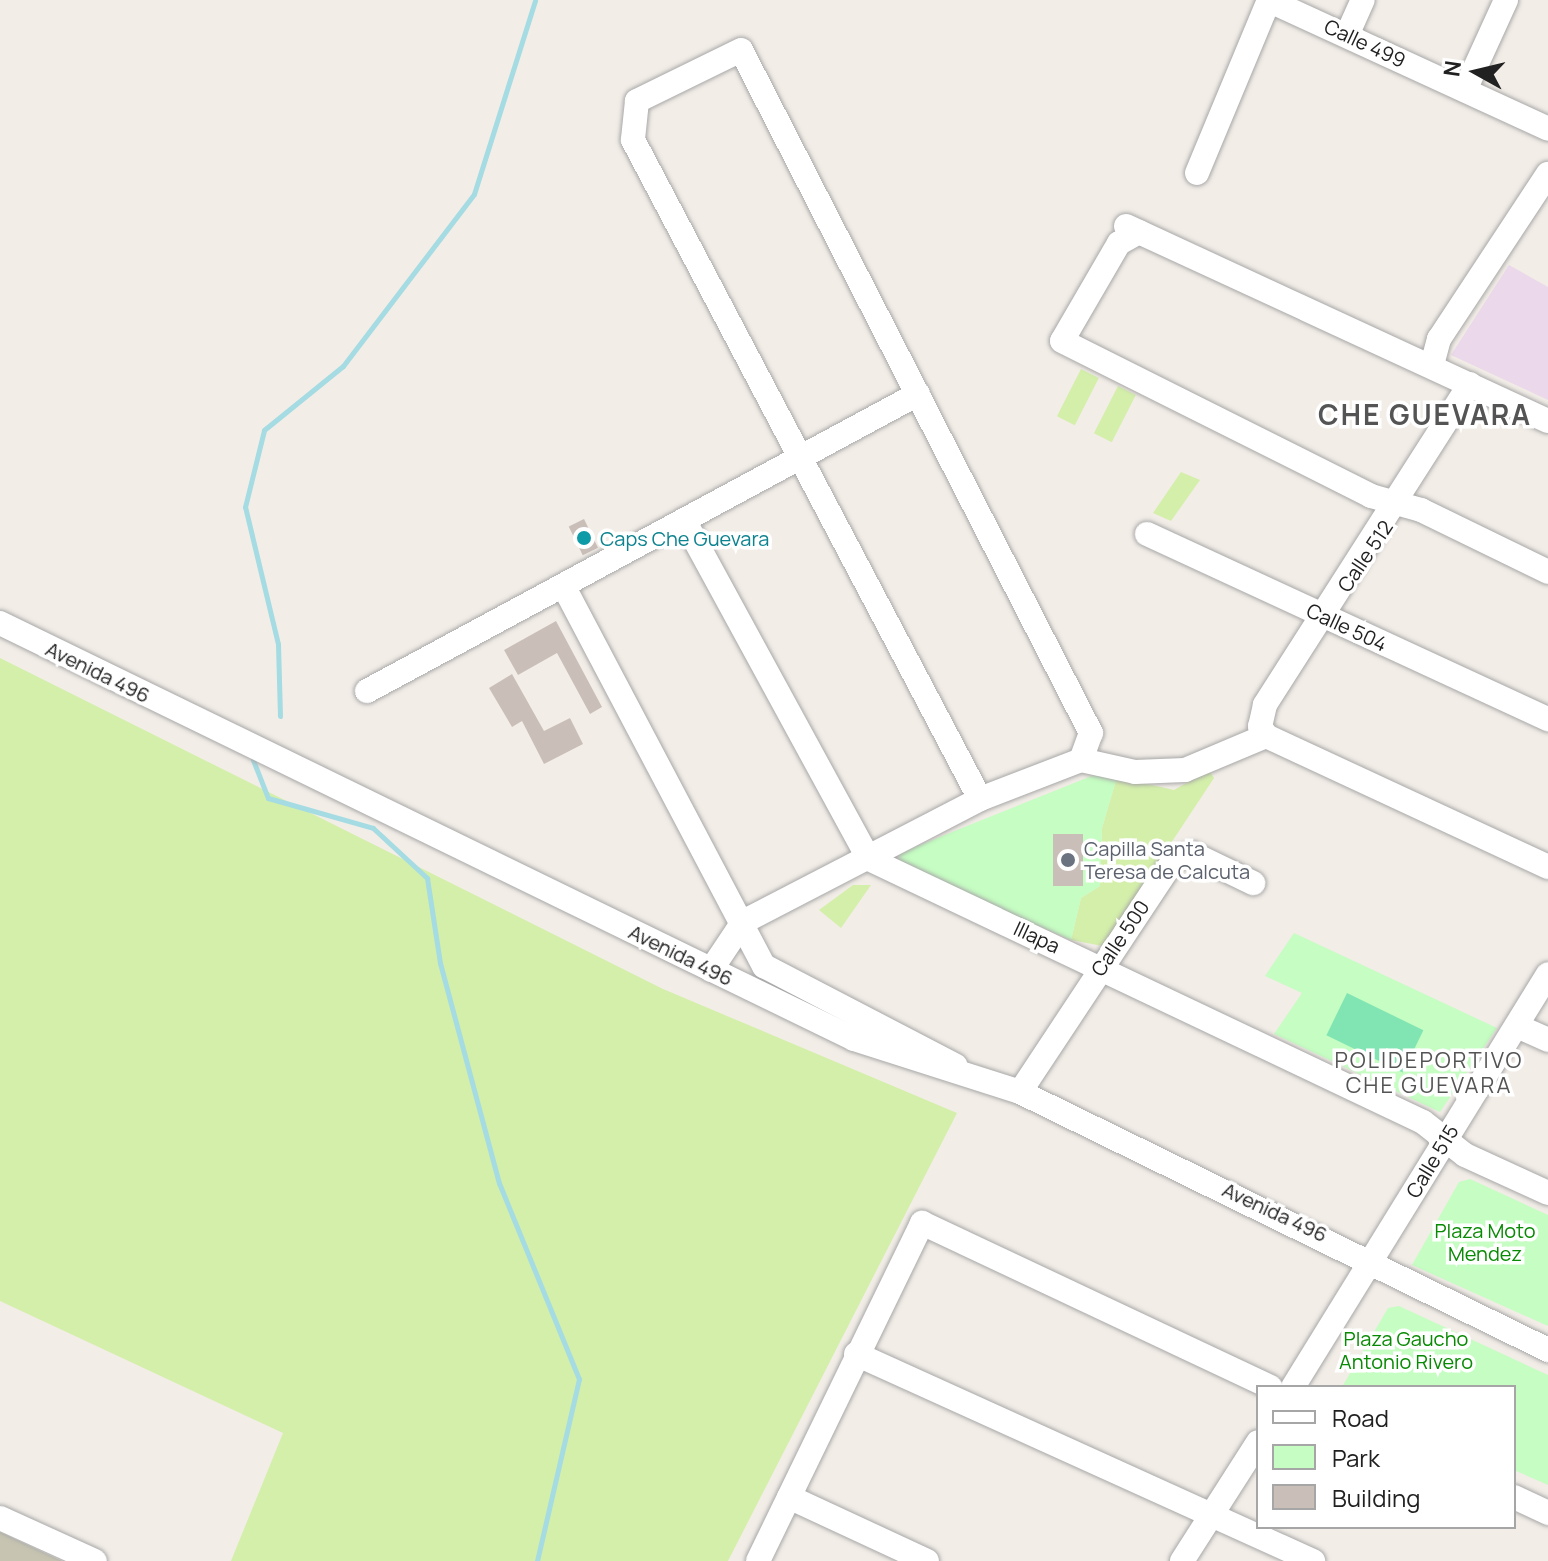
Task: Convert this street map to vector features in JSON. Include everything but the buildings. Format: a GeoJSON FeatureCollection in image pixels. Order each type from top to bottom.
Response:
{"type":"FeatureCollection","features":[{"type":"Feature","properties":{"kind":"street"},"geometry":{"type":"LineString","coordinates":[[1197,173],[1268,0]]}},
{"type":"Feature","properties":{"kind":"street","name":"Calle 499"},"geometry":{"type":"LineString","coordinates":[[1268,0],[1348,33],[1548,129]]}},
{"type":"Feature","properties":{"kind":"street"},"geometry":{"type":"LineString","coordinates":[[1348,33],[1363,0]]}},
{"type":"Feature","properties":{"kind":"street"},"geometry":{"type":"LineString","coordinates":[[1465,90],[1506,0]]}},
{"type":"Feature","properties":{"kind":"street"},"geometry":{"type":"LineString","coordinates":[[980,799],[798,460],[633,140],[637,101],[741,50],[1091,733],[1081,760]]}},
{"type":"Feature","properties":{"kind":"street"},"geometry":{"type":"LineString","coordinates":[[1432,365],[1439,339],[1548,174]]}},
{"type":"Feature","properties":{"kind":"street"},"geometry":{"type":"LineString","coordinates":[[1548,421],[1132,229],[1119,243],[1062,341],[1371,496],[1400,503],[1548,572]]}},
{"type":"Feature","properties":{"kind":"street","name":"Calle 512"},"geometry":{"type":"LineString","coordinates":[[1263,731],[1265,705],[1400,503],[1470,384]]}},
{"type":"Feature","properties":{"kind":"street"},"geometry":{"type":"LineString","coordinates":[[367,691],[918,394]]}},
{"type":"Feature","properties":{"kind":"street"},"geometry":{"type":"LineString","coordinates":[[684,520],[869,859]]}},
{"type":"Feature","properties":{"kind":"street","name":"Calle 504"},"geometry":{"type":"LineString","coordinates":[[1147,534],[1548,719]]}},
{"type":"Feature","properties":{"kind":"street"},"geometry":{"type":"LineString","coordinates":[[564,587],[764,966],[982,1081]]}},
{"type":"Feature","properties":{"kind":"street","name":"Avenida 496"},"geometry":{"type":"LineString","coordinates":[[0,623],[868,1045],[1020,1092],[1345,1245],[1368,1267],[1548,1350]]}},
{"type":"Feature","properties":{"kind":"street"},"geometry":{"type":"LineString","coordinates":[[711,970],[743,922],[980,799],[1081,760],[1135,772],[1185,770],[1263,731],[1548,867]]}},
{"type":"Feature","properties":{"kind":"street","name":"Calle 500"},"geometry":{"type":"LineString","coordinates":[[1020,1092],[1100,966],[1174,859],[1193,854],[1253,883]]}},
{"type":"Feature","properties":{"kind":"street","name":"Illapa"},"geometry":{"type":"LineString","coordinates":[[869,859],[1100,966],[1423,1122],[1445,1140],[1548,1193]]}},
{"type":"Feature","properties":{"kind":"street","name":"Calle 515"},"geometry":{"type":"LineString","coordinates":[[1294,1385],[1548,974]]}},
{"type":"Feature","properties":{"kind":"street"},"geometry":{"type":"LineString","coordinates":[[1517,1026],[1548,1040]]}},
{"type":"Feature","properties":{"kind":"street"},"geometry":{"type":"LineString","coordinates":[[758,1561],[922,1223],[1266,1385]]}},
{"type":"Feature","properties":{"kind":"street"},"geometry":{"type":"LineString","coordinates":[[856,1354],[1313,1561]]}},
{"type":"Feature","properties":{"kind":"street"},"geometry":{"type":"LineString","coordinates":[[1182,1561],[1256,1445]]}},
{"type":"Feature","properties":{"kind":"street"},"geometry":{"type":"LineString","coordinates":[[789,1497],[927,1561]]}},
{"type":"Feature","properties":{"kind":"street"},"geometry":{"type":"LineString","coordinates":[[1516,1498],[1548,1513]]}},
{"type":"Feature","properties":{"kind":"street"},"geometry":{"type":"LineString","coordinates":[[0,1518],[95,1561]]}},
{"type":"Feature","properties":{"kind":"shaded area"},"geometry":{"type":"Polygon","coordinates":[[[1509,265],[1548,287],[1548,400],[1451,355],[1509,265]]]}},
{"type":"Feature","properties":{"kind":"shaded area"},"geometry":{"type":"Polygon","coordinates":[[[0,1532],[62,1561],[0,1561],[0,1532]]]}},
{"type":"Feature","properties":{"kind":"green space"},"geometry":{"type":"Polygon","coordinates":[[[1081,369],[1099,378],[1075,425],[1057,416],[1081,369]]]}},
{"type":"Feature","properties":{"kind":"green space"},"geometry":{"type":"Polygon","coordinates":[[[1118,386],[1136,395],[1112,442],[1094,433],[1118,386]]]}},
{"type":"Feature","properties":{"kind":"green space"},"geometry":{"type":"Polygon","coordinates":[[[1181,472],[1200,480],[1171,521],[1153,513],[1181,472]]]}},
{"type":"Feature","properties":{"kind":"green space"},"geometry":{"type":"Polygon","coordinates":[[[0,658],[663,989],[957,1113],[728,1561],[231,1561],[283,1433],[0,1301],[0,658]]]}},
{"type":"Feature","properties":{"kind":"green space"},"geometry":{"type":"Polygon","coordinates":[[[1209,770],[1214,778],[1103,946],[1071,940],[1081,898],[1100,886],[1102,828],[1117,777],[1174,790],[1209,770]]]}},
{"type":"Feature","properties":{"kind":"green space"},"geometry":{"type":"Polygon","coordinates":[[[1099,773],[1117,777],[1102,828],[1100,886],[1081,898],[1071,940],[899,866],[900,853],[1099,773]]]}},
{"type":"Feature","properties":{"kind":"green space"},"geometry":{"type":"Polygon","coordinates":[[[853,885],[871,885],[841,928],[819,910],[853,885]]]}},
{"type":"Feature","properties":{"kind":"green space"},"geometry":{"type":"Polygon","coordinates":[[[1294,933],[1497,1028],[1440,1112],[1274,1034],[1302,993],[1265,976],[1294,933]]]}},
{"type":"Feature","properties":{"kind":"green space"},"geometry":{"type":"Polygon","coordinates":[[[1347,993],[1423,1030],[1403,1073],[1326,1035],[1347,993]]]}},
{"type":"Feature","properties":{"kind":"green space","name":"Plaza Moto Mendez"},"geometry":{"type":"Polygon","coordinates":[[[1470,1179],[1548,1215],[1548,1326],[1412,1265],[1459,1182],[1470,1179]]]}},
{"type":"Feature","properties":{"kind":"green space","name":"Plaza Gaucho Antonio Rivero"},"geometry":{"type":"Polygon","coordinates":[[[1399,1306],[1548,1375],[1548,1485],[1516,1471],[1516,1385],[1343,1385],[1388,1308],[1399,1306]]]}},
{"type":"Feature","properties":{"kind":"waterway"},"geometry":{"type":"LineString","coordinates":[[280,716],[278,644],[245,507],[264,430],[343,366],[474,194],[535,0]]}},
{"type":"Feature","properties":{"kind":"waterway"},"geometry":{"type":"LineString","coordinates":[[253,760],[268,798],[373,828],[427,878],[440,963],[499,1183],[579,1379],[537,1561]]}},
{"type":"Feature","properties":{"kind":"place","name":"Caps Che Guevara"},"geometry":{"type":"Point","coordinates":[584,538]}},
{"type":"Feature","properties":{"kind":"place","name":"Capilla Santa Teresa de Calcuta"},"geometry":{"type":"Point","coordinates":[1068,860]}},
{"type":"Feature","properties":{"kind":"district","name":"CHE GUEVARA"},"geometry":{"type":"Point","coordinates":[1425,414]}},
{"type":"Feature","properties":{"kind":"district","name":"POLIDEPORTIVO CHE GUEVARA"},"geometry":{"type":"Point","coordinates":[1429,1072]}}]}
